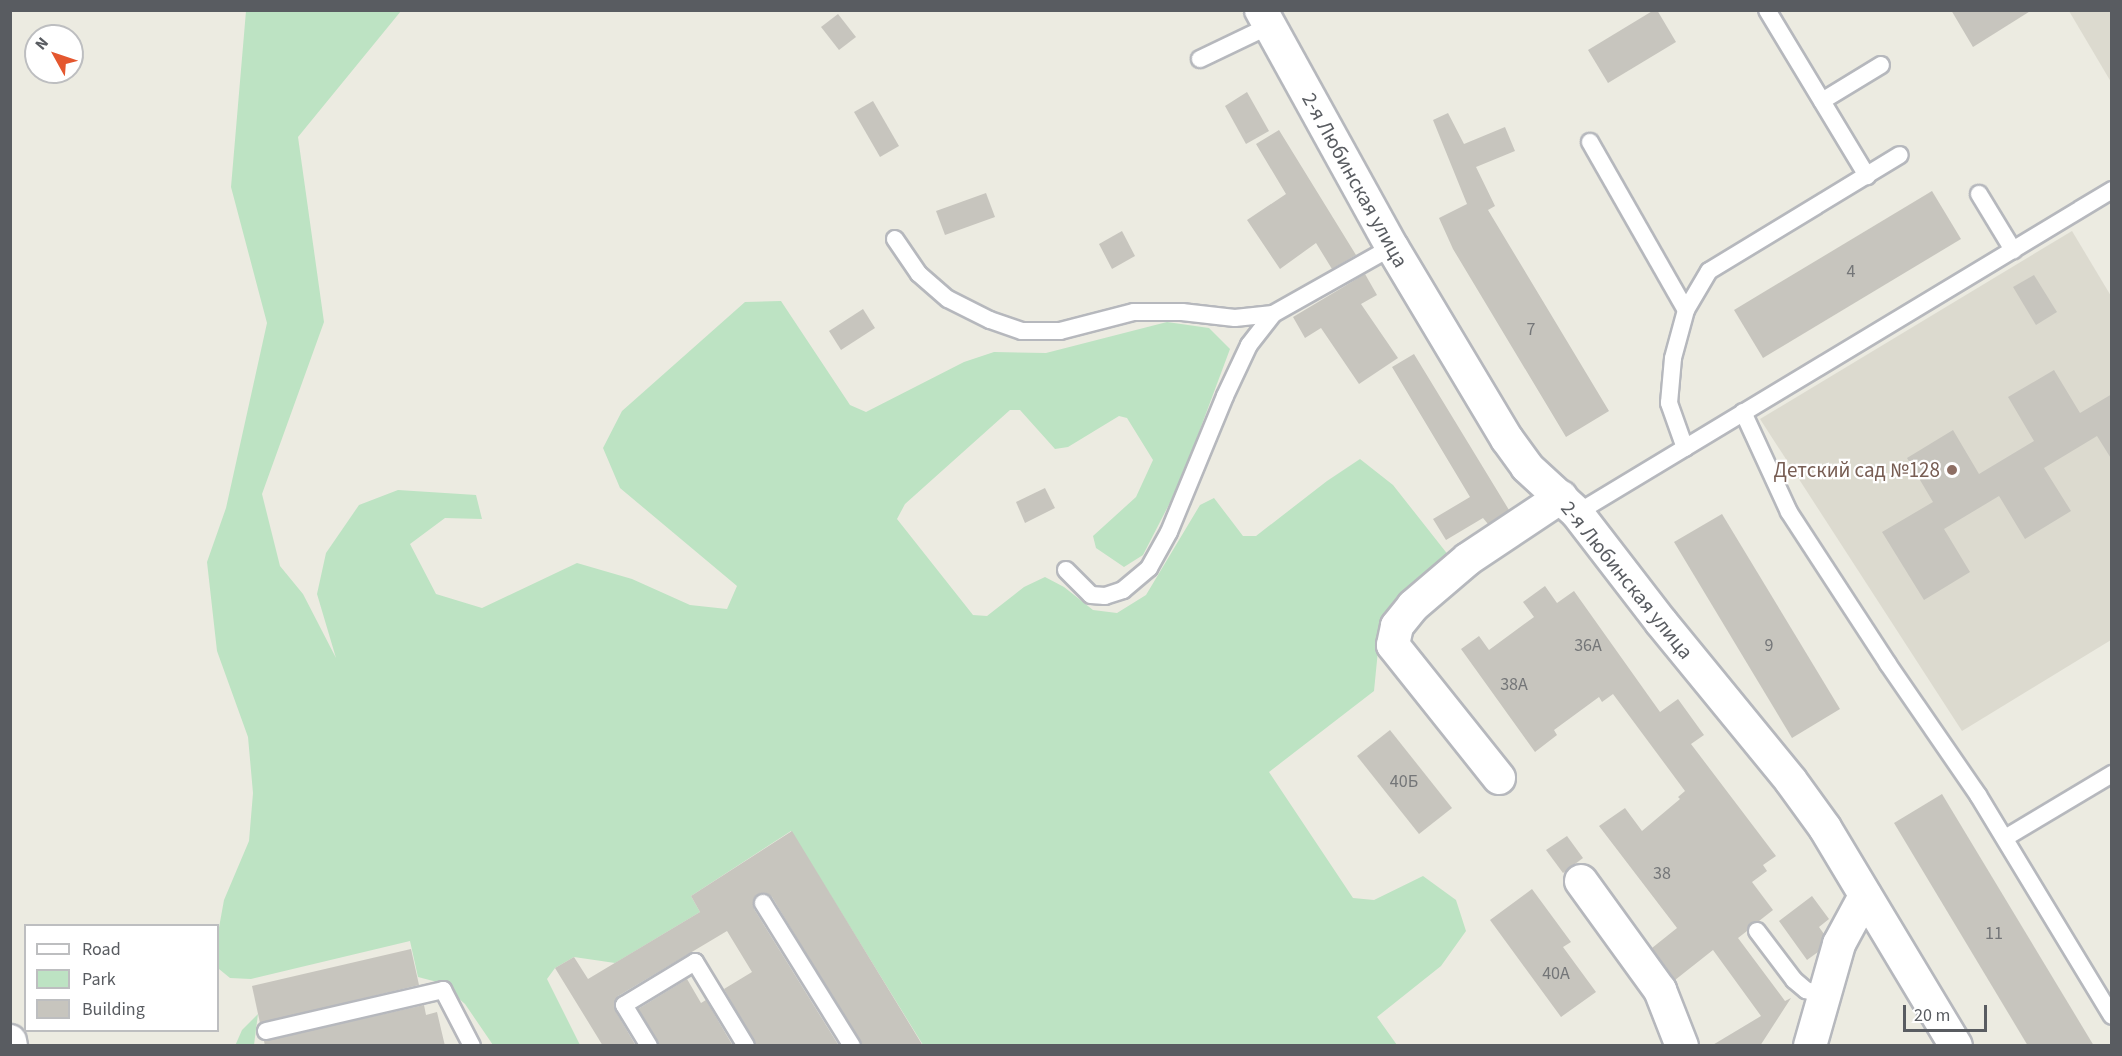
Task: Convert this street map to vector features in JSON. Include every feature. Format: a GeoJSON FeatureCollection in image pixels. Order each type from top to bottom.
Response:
{"type":"FeatureCollection","features":[{"type":"Feature","properties":{"kind":"street","name":"2-я Любинская улица"},"geometry":{"type":"LineString","coordinates":[[1265,18],[1392,247],[1506,439],[1527,467],[1569,505],[1791,781],[1825,828],[1956,1046]]}},
{"type":"Feature","properties":{"kind":"street"},"geometry":{"type":"LineString","coordinates":[[1499,778],[1393,645],[1397,626],[1413,606],[1468,559],[1569,505]]}},
{"type":"Feature","properties":{"kind":"street"},"geometry":{"type":"LineString","coordinates":[[1581,880],[1660,990],[1682,1046]]}},
{"type":"Feature","properties":{"kind":"street"},"geometry":{"type":"LineString","coordinates":[[1810,1046],[1839,944],[1865,896]]}},
{"type":"Feature","properties":{"kind":"lane"},"geometry":{"type":"LineString","coordinates":[[1767,10],[1867,176]]}},
{"type":"Feature","properties":{"kind":"lane"},"geometry":{"type":"LineString","coordinates":[[1200,59],[1265,18]]}},
{"type":"Feature","properties":{"kind":"lane"},"geometry":{"type":"LineString","coordinates":[[1822,101],[1881,65]]}},
{"type":"Feature","properties":{"kind":"lane"},"geometry":{"type":"LineString","coordinates":[[1590,142],[1686,310]]}},
{"type":"Feature","properties":{"kind":"lane"},"geometry":{"type":"LineString","coordinates":[[1685,448],[1669,404],[1673,358],[1686,310],[1709,271],[1900,156]]}},
{"type":"Feature","properties":{"kind":"lane"},"geometry":{"type":"LineString","coordinates":[[1569,505],[1685,448],[2112,190]]}},
{"type":"Feature","properties":{"kind":"lane"},"geometry":{"type":"LineString","coordinates":[[1979,194],[2013,250]]}},
{"type":"Feature","properties":{"kind":"lane"},"geometry":{"type":"LineString","coordinates":[[895,239],[919,274],[948,299],[990,320],[1022,331],[1060,331],[1134,312],[1182,312],[1235,318],[1273,314]]}},
{"type":"Feature","properties":{"kind":"lane"},"geometry":{"type":"LineString","coordinates":[[1066,570],[1091,595],[1105,596],[1123,590],[1149,568],[1169,532],[1225,396],[1249,345],[1273,314],[1392,247]]}},
{"type":"Feature","properties":{"kind":"lane"},"geometry":{"type":"LineString","coordinates":[[1743,412],[1789,512],[2005,838],[2112,1016]]}},
{"type":"Feature","properties":{"kind":"lane"},"geometry":{"type":"LineString","coordinates":[[2005,838],[2112,774]]}},
{"type":"Feature","properties":{"kind":"lane"},"geometry":{"type":"LineString","coordinates":[[763,903],[852,1046]]}},
{"type":"Feature","properties":{"kind":"lane"},"geometry":{"type":"LineString","coordinates":[[1757,931],[1794,980],[1806,990],[1824,996]]}},
{"type":"Feature","properties":{"kind":"lane"},"geometry":{"type":"LineString","coordinates":[[649,1046],[624,1005],[695,962],[746,1046]]}},
{"type":"Feature","properties":{"kind":"lane"},"geometry":{"type":"LineString","coordinates":[[266,1031],[443,990],[472,1046]]}},
{"type":"Feature","properties":{"kind":"shaded area"},"geometry":{"type":"Polygon","coordinates":[[[2069,11],[2111,11],[2111,82],[2069,11]]]}},
{"type":"Feature","properties":{"kind":"shaded area","name":"Детский сад №128"},"geometry":{"type":"Polygon","coordinates":[[[2072,231],[2111,296],[2111,640],[1962,731],[1760,419],[2072,231]]]}},
{"type":"Feature","properties":{"kind":"green space"},"geometry":{"type":"Polygon","coordinates":[[[246,11],[401,11],[298,137],[324,322],[262,494],[280,566],[303,594],[336,658],[317,594],[326,553],[359,505],[398,490],[476,495],[482,519],[445,518],[410,544],[436,594],[482,608],[577,563],[632,579],[690,605],[727,609],[737,586],[620,488],[603,448],[622,411],[745,302],[781,301],[850,405],[866,412],[964,362],[994,352],[1046,353],[1167,322],[1209,328],[1230,349],[1180,483],[1143,555],[1124,567],[1096,548],[1093,536],[1136,497],[1153,460],[1127,418],[1119,416],[1068,447],[1055,449],[1020,410],[1010,410],[905,504],[897,519],[973,615],[987,616],[1024,587],[1045,577],[1064,587],[1093,610],[1117,613],[1146,595],[1200,505],[1214,498],[1243,536],[1256,536],[1327,481],[1360,459],[1393,485],[1449,556],[1380,630],[1374,691],[1269,772],[1353,898],[1374,900],[1423,876],[1456,900],[1466,931],[1441,966],[1377,1017],[1397,1045],[923,1045],[791,831],[691,896],[700,912],[615,963],[574,957],[555,968],[547,979],[580,1045],[493,1045],[465,1004],[441,983],[418,977],[410,941],[251,979],[230,978],[219,969],[219,928],[224,900],[249,841],[253,793],[248,737],[217,651],[207,562],[226,508],[267,323],[231,187],[246,11]]]}},
{"type":"Feature","properties":{"kind":"green space"},"geometry":{"type":"Polygon","coordinates":[[[258,1014],[254,1045],[235,1046],[242,1030],[258,1014]]]}},
{"type":"Feature","properties":{"kind":"building"},"geometry":{"type":"Polygon","coordinates":[[[1657,10],[1676,42],[1608,83],[1588,50],[1657,10]]]}},
{"type":"Feature","properties":{"kind":"building"},"geometry":{"type":"Polygon","coordinates":[[[1951,10],[2032,10],[1973,47],[1951,10]]]}},
{"type":"Feature","properties":{"kind":"building"},"geometry":{"type":"Polygon","coordinates":[[[838,14],[856,37],[839,50],[821,27],[838,14]]]}},
{"type":"Feature","properties":{"kind":"building"},"geometry":{"type":"Polygon","coordinates":[[[1247,92],[1269,131],[1246,144],[1225,106],[1247,92]]]}},
{"type":"Feature","properties":{"kind":"building"},"geometry":{"type":"Polygon","coordinates":[[[873,101],[899,146],[880,157],[854,112],[873,101]]]}},
{"type":"Feature","properties":{"kind":"building"},"geometry":{"type":"Polygon","coordinates":[[[1448,113],[1464,144],[1505,127],[1515,151],[1476,167],[1495,206],[1488,210],[1609,411],[1566,437],[1453,249],[1439,218],[1467,204],[1433,120],[1448,113]]]}},
{"type":"Feature","properties":{"kind":"building"},"geometry":{"type":"Polygon","coordinates":[[[1279,130],[1356,255],[1332,269],[1316,243],[1280,269],[1247,220],[1286,194],[1256,144],[1279,130]]]}},
{"type":"Feature","properties":{"kind":"building"},"geometry":{"type":"Polygon","coordinates":[[[1932,191],[1961,239],[1763,358],[1734,310],[1932,191]]]}},
{"type":"Feature","properties":{"kind":"building"},"geometry":{"type":"Polygon","coordinates":[[[986,193],[995,217],[945,235],[936,211],[986,193]]]}},
{"type":"Feature","properties":{"kind":"building"},"geometry":{"type":"Polygon","coordinates":[[[1122,231],[1135,256],[1112,269],[1099,244],[1122,231]]]}},
{"type":"Feature","properties":{"kind":"building"},"geometry":{"type":"Polygon","coordinates":[[[1365,274],[1377,295],[1361,304],[1398,358],[1359,384],[1321,328],[1305,338],[1293,317],[1365,274]]]}},
{"type":"Feature","properties":{"kind":"building"},"geometry":{"type":"Polygon","coordinates":[[[2034,275],[2057,312],[2036,325],[2013,287],[2034,275]]]}},
{"type":"Feature","properties":{"kind":"building"},"geometry":{"type":"Polygon","coordinates":[[[863,309],[875,328],[841,350],[829,331],[863,309]]]}},
{"type":"Feature","properties":{"kind":"building"},"geometry":{"type":"Polygon","coordinates":[[[1414,354],[1509,510],[1488,524],[1483,518],[1446,540],[1433,519],[1470,497],[1392,367],[1414,354]]]}},
{"type":"Feature","properties":{"kind":"building"},"geometry":{"type":"Polygon","coordinates":[[[2054,370],[2080,413],[2112,394],[2112,460],[2097,436],[2044,468],[2071,511],[2025,539],[1999,496],[1944,529],[1970,572],[1924,600],[1882,532],[1933,502],[1907,458],[1953,430],[1979,474],[2034,441],[2008,397],[2054,370]]]}},
{"type":"Feature","properties":{"kind":"building"},"geometry":{"type":"Polygon","coordinates":[[[1045,488],[1055,508],[1025,523],[1016,502],[1045,488]]]}},
{"type":"Feature","properties":{"kind":"building"},"geometry":{"type":"Polygon","coordinates":[[[1722,514],[1840,709],[1792,738],[1674,542],[1722,514]]]}},
{"type":"Feature","properties":{"kind":"building"},"geometry":{"type":"Polygon","coordinates":[[[1545,586],[1557,603],[1574,591],[1660,712],[1678,699],[1704,735],[1691,744],[1776,856],[1763,865],[1767,871],[1752,882],[1773,910],[1759,921],[1750,923],[1747,931],[1738,938],[1785,1001],[1791,998],[1760,1046],[1711,1046],[1761,1016],[1713,950],[1675,980],[1652,948],[1677,928],[1599,826],[1625,808],[1642,831],[1680,799],[1678,797],[1685,791],[1613,694],[1602,702],[1599,697],[1554,730],[1557,735],[1535,752],[1461,649],[1479,636],[1489,650],[1534,617],[1523,602],[1545,586]]]}},
{"type":"Feature","properties":{"kind":"building"},"geometry":{"type":"Polygon","coordinates":[[[1390,730],[1452,808],[1419,834],[1357,756],[1390,730]]]}},
{"type":"Feature","properties":{"kind":"building"},"geometry":{"type":"Polygon","coordinates":[[[1942,794],[2094,1046],[2028,1046],[1894,823],[1942,794]]]}},
{"type":"Feature","properties":{"kind":"building"},"geometry":{"type":"Polygon","coordinates":[[[792,831],[923,1046],[862,1046],[772,897],[763,893],[754,898],[754,909],[839,1046],[756,1046],[724,989],[752,972],[727,931],[618,996],[614,1005],[615,1010],[636,1046],[603,1046],[555,968],[574,957],[588,979],[700,912],[691,896],[792,831]]]}},
{"type":"Feature","properties":{"kind":"building"},"geometry":{"type":"Polygon","coordinates":[[[1567,836],[1583,858],[1563,873],[1546,850],[1567,836]]]}},
{"type":"Feature","properties":{"kind":"building"},"geometry":{"type":"Polygon","coordinates":[[[1532,889],[1571,942],[1563,947],[1596,992],[1561,1017],[1490,920],[1532,889]]]}},
{"type":"Feature","properties":{"kind":"building"},"geometry":{"type":"Polygon","coordinates":[[[1812,896],[1829,919],[1819,927],[1824,934],[1818,952],[1807,960],[1779,921],[1812,896]]]}},
{"type":"Feature","properties":{"kind":"building"},"geometry":{"type":"Polygon","coordinates":[[[411,949],[419,985],[260,1023],[252,986],[411,949]]]}},
{"type":"Feature","properties":{"kind":"building"},"geometry":{"type":"Polygon","coordinates":[[[687,979],[701,1003],[706,1000],[733,1046],[659,1046],[638,1009],[687,979]]]}},
{"type":"Feature","properties":{"kind":"building"},"geometry":{"type":"Polygon","coordinates":[[[424,1005],[426,1015],[437,1012],[445,1046],[265,1046],[264,1041],[424,1005]]]}},
{"type":"Feature","properties":{"kind":"place","name":"Детский сад №128"},"geometry":{"type":"Point","coordinates":[1952,470]}}]}
